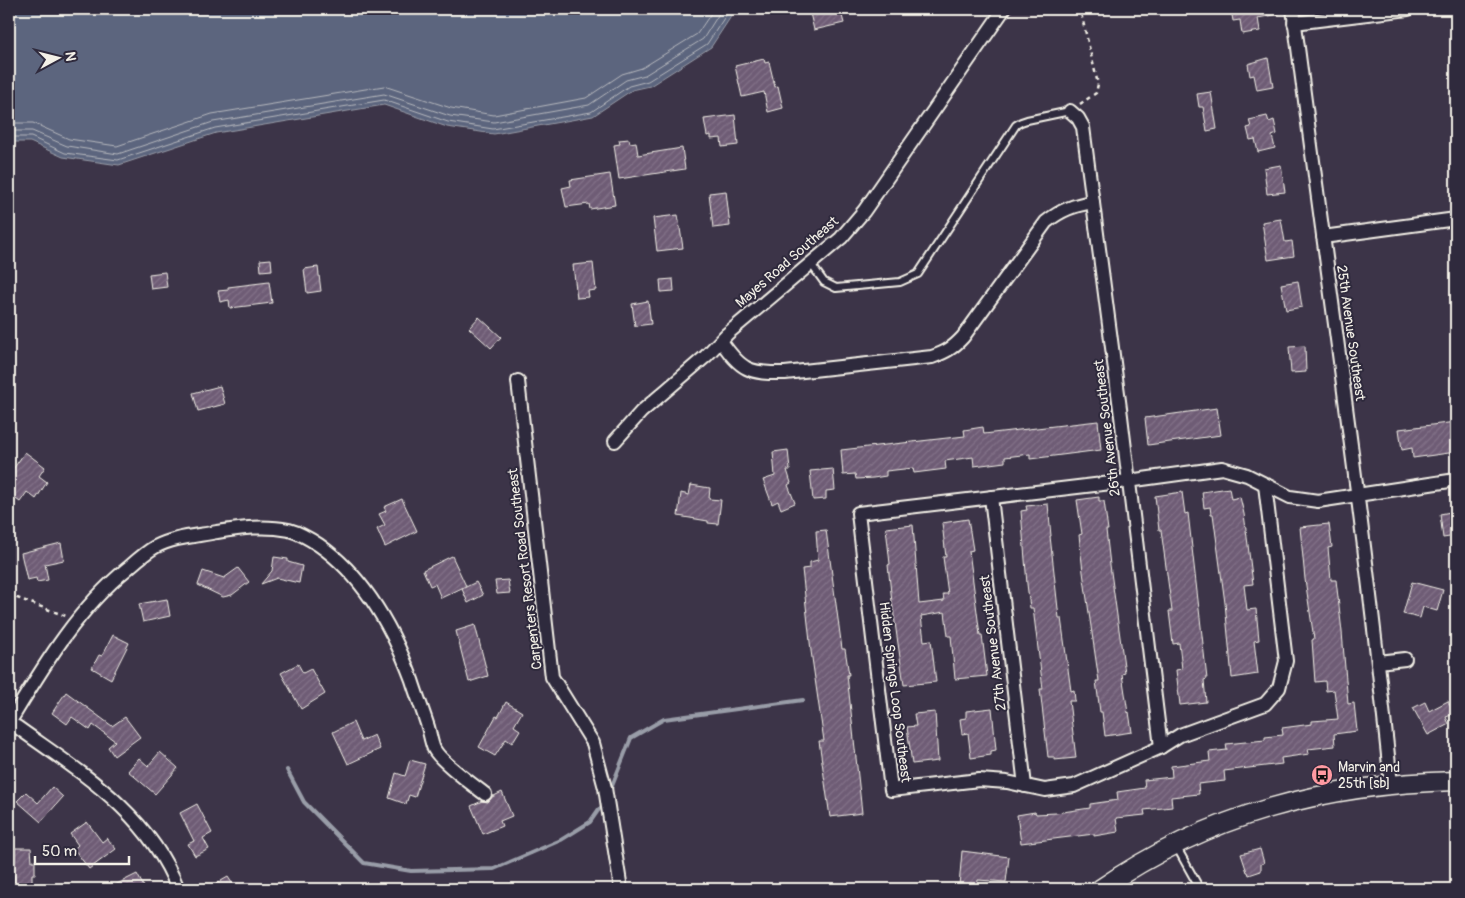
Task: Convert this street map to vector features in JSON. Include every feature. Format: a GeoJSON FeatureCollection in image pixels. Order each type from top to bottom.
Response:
{"type":"FeatureCollection","features":[{"type":"Feature","properties":{"kind":"street","name":"Mayes Road Southeast"},"geometry":{"type":"LineString","coordinates":[[615,441],[641,412],[841,238],[864,211],[1004,9]]}},
{"type":"Feature","properties":{"kind":"street","name":"25th Avenue Southeast"},"geometry":{"type":"LineString","coordinates":[[1293,9],[1358,496],[1391,785]]}},
{"type":"Feature","properties":{"kind":"street"},"geometry":{"type":"LineString","coordinates":[[1294,23],[1408,9]]}},
{"type":"Feature","properties":{"kind":"street","name":"26th Avenue Southeast"},"geometry":{"type":"LineString","coordinates":[[1070,111],[1078,118],[1083,127],[1161,747]]}},
{"type":"Feature","properties":{"kind":"street"},"geometry":{"type":"LineString","coordinates":[[721,341],[733,358],[740,364],[748,370],[763,374],[932,357],[952,349],[962,338],[1046,222],[1057,213],[1075,205],[1093,202]]}},
{"type":"Feature","properties":{"kind":"street"},"geometry":{"type":"LineString","coordinates":[[1323,237],[1456,219]]}},
{"type":"Feature","properties":{"kind":"street","name":"Carpenters Resort Road Southeast"},"geometry":{"type":"LineString","coordinates":[[518,381],[552,677],[593,743],[605,788],[621,889]]}},
{"type":"Feature","properties":{"kind":"street","name":"Hidden Springs Loop Southeast"},"geometry":{"type":"LineString","coordinates":[[1265,485],[1286,661],[1279,688],[1264,704],[1180,735],[1161,747],[1074,786],[1045,790],[1007,782],[979,780],[891,790],[858,513],[1222,468],[1247,476],[1290,497],[1318,501],[1456,480]]}},
{"type":"Feature","properties":{"kind":"street","name":"27th Avenue Southeast"},"geometry":{"type":"LineString","coordinates":[[992,496],[1025,786]]}},
{"type":"Feature","properties":{"kind":"street"},"geometry":{"type":"LineString","coordinates":[[9,723],[44,664],[77,620],[112,581],[154,548],[173,540],[234,530],[263,527],[290,530],[307,537],[328,551],[347,568],[368,594],[391,632],[405,664],[434,749],[470,783],[485,794]]}},
{"type":"Feature","properties":{"kind":"street"},"geometry":{"type":"LineString","coordinates":[[1378,662],[1405,659]]}},
{"type":"Feature","properties":{"kind":"street"},"geometry":{"type":"LineString","coordinates":[[9,727],[17,728],[100,786],[118,802],[148,838],[174,879],[178,889]]}},
{"type":"Feature","properties":{"kind":"street"},"geometry":{"type":"LineString","coordinates":[[1100,889],[1175,845],[1212,828],[1266,809],[1320,795],[1391,785],[1456,782]]}},
{"type":"Feature","properties":{"kind":"lane"},"geometry":{"type":"LineString","coordinates":[[811,264],[824,282],[836,288],[900,282],[918,274],[1016,126],[1021,122],[1070,111]]}},
{"type":"Feature","properties":{"kind":"lane"},"geometry":{"type":"LineString","coordinates":[[1175,845],[1200,889]]}},
{"type":"Feature","properties":{"kind":"path"},"geometry":{"type":"LineString","coordinates":[[1070,111],[1096,92],[1098,84],[1080,9]]}},
{"type":"Feature","properties":{"kind":"path"},"geometry":{"type":"LineString","coordinates":[[9,595],[77,620]]}},
{"type":"Feature","properties":{"kind":"water"},"geometry":{"type":"Polygon","coordinates":[[[9,9],[736,9],[711,47],[650,86],[632,90],[593,116],[494,134],[447,127],[384,105],[216,133],[119,165],[63,157],[30,142],[9,142],[9,9]]]}},
{"type":"Feature","properties":{"kind":"building"},"geometry":{"type":"Polygon","coordinates":[[[816,9],[840,9],[844,23],[814,30],[810,13],[817,11],[816,9]]]}},
{"type":"Feature","properties":{"kind":"building"},"geometry":{"type":"Polygon","coordinates":[[[1231,9],[1278,9],[1279,14],[1258,18],[1260,31],[1242,34],[1240,20],[1233,21],[1231,9]]]}},
{"type":"Feature","properties":{"kind":"building"},"geometry":{"type":"Polygon","coordinates":[[[1268,58],[1273,87],[1257,90],[1254,75],[1250,76],[1248,64],[1268,58]]]}},
{"type":"Feature","properties":{"kind":"building"},"geometry":{"type":"Polygon","coordinates":[[[764,59],[765,63],[769,62],[775,87],[778,86],[783,108],[768,112],[764,92],[742,97],[735,66],[764,59]]]}},
{"type":"Feature","properties":{"kind":"building"},"geometry":{"type":"Polygon","coordinates":[[[1211,92],[1217,129],[1207,131],[1203,107],[1199,107],[1197,94],[1211,92]]]}},
{"type":"Feature","properties":{"kind":"building"},"geometry":{"type":"Polygon","coordinates":[[[735,115],[738,145],[722,147],[721,138],[711,139],[711,135],[707,136],[704,119],[735,115]]]}},
{"type":"Feature","properties":{"kind":"building"},"geometry":{"type":"Polygon","coordinates":[[[1267,116],[1269,122],[1274,120],[1277,134],[1272,136],[1275,148],[1258,152],[1255,139],[1250,140],[1247,128],[1251,127],[1249,120],[1267,116]]]}},
{"type":"Feature","properties":{"kind":"building"},"geometry":{"type":"Polygon","coordinates":[[[629,139],[630,143],[636,142],[638,155],[682,148],[685,169],[619,179],[614,145],[620,144],[619,140],[629,139]]]}},
{"type":"Feature","properties":{"kind":"building"},"geometry":{"type":"Polygon","coordinates":[[[1281,165],[1285,192],[1267,194],[1264,168],[1281,165]]]}},
{"type":"Feature","properties":{"kind":"building"},"geometry":{"type":"Polygon","coordinates":[[[610,174],[615,205],[590,209],[589,204],[566,207],[562,188],[571,186],[570,180],[610,174]]]}},
{"type":"Feature","properties":{"kind":"building"},"geometry":{"type":"Polygon","coordinates":[[[726,191],[730,226],[713,228],[709,193],[726,191]]]}},
{"type":"Feature","properties":{"kind":"building"},"geometry":{"type":"Polygon","coordinates":[[[678,215],[683,248],[657,251],[653,218],[678,215]]]}},
{"type":"Feature","properties":{"kind":"building"},"geometry":{"type":"Polygon","coordinates":[[[1281,219],[1285,242],[1292,241],[1294,256],[1268,260],[1262,222],[1281,219]]]}},
{"type":"Feature","properties":{"kind":"building"},"geometry":{"type":"Polygon","coordinates":[[[271,259],[272,270],[261,271],[260,260],[271,259]]]}},
{"type":"Feature","properties":{"kind":"building"},"geometry":{"type":"Polygon","coordinates":[[[593,263],[596,290],[588,291],[589,297],[577,298],[573,265],[593,263]]]}},
{"type":"Feature","properties":{"kind":"building"},"geometry":{"type":"Polygon","coordinates":[[[318,267],[321,291],[307,293],[304,269],[318,267]]]}},
{"type":"Feature","properties":{"kind":"building"},"geometry":{"type":"Polygon","coordinates":[[[165,272],[167,287],[151,289],[149,274],[165,272]]]}},
{"type":"Feature","properties":{"kind":"building"},"geometry":{"type":"Polygon","coordinates":[[[673,279],[674,291],[661,292],[660,280],[673,279]]]}},
{"type":"Feature","properties":{"kind":"building"},"geometry":{"type":"Polygon","coordinates":[[[1298,281],[1302,307],[1286,310],[1281,284],[1298,281]]]}},
{"type":"Feature","properties":{"kind":"building"},"geometry":{"type":"Polygon","coordinates":[[[269,282],[272,303],[230,308],[229,300],[220,302],[218,291],[228,290],[228,287],[269,282]]]}},
{"type":"Feature","properties":{"kind":"building"},"geometry":{"type":"Polygon","coordinates":[[[648,301],[651,324],[635,326],[632,304],[648,301]]]}},
{"type":"Feature","properties":{"kind":"building"},"geometry":{"type":"Polygon","coordinates":[[[479,317],[501,337],[491,348],[469,328],[479,317]]]}},
{"type":"Feature","properties":{"kind":"building"},"geometry":{"type":"Polygon","coordinates":[[[1305,346],[1306,372],[1291,373],[1289,347],[1305,346]]]}},
{"type":"Feature","properties":{"kind":"building"},"geometry":{"type":"Polygon","coordinates":[[[220,386],[225,404],[198,411],[193,393],[220,386]]]}},
{"type":"Feature","properties":{"kind":"building"},"geometry":{"type":"Polygon","coordinates":[[[1217,408],[1221,435],[1148,445],[1145,418],[1217,408]]]}},
{"type":"Feature","properties":{"kind":"building"},"geometry":{"type":"Polygon","coordinates":[[[1098,421],[1101,450],[1030,459],[1030,454],[1005,457],[1005,462],[974,466],[973,457],[945,461],[946,469],[914,473],[913,468],[886,471],[886,476],[873,478],[856,479],[855,474],[843,475],[841,450],[965,436],[964,430],[983,427],[984,434],[1098,421]]]}},
{"type":"Feature","properties":{"kind":"building"},"geometry":{"type":"Polygon","coordinates":[[[1456,422],[1456,452],[1413,458],[1412,448],[1402,450],[1399,429],[1456,422]]]}},
{"type":"Feature","properties":{"kind":"building"},"geometry":{"type":"Polygon","coordinates":[[[788,450],[790,470],[787,470],[791,483],[788,485],[795,503],[781,509],[778,501],[772,504],[763,480],[775,476],[773,452],[788,450]]]}},
{"type":"Feature","properties":{"kind":"building"},"geometry":{"type":"Polygon","coordinates":[[[25,452],[45,467],[39,476],[47,482],[36,499],[27,492],[20,502],[9,494],[9,475],[25,452]]]}},
{"type":"Feature","properties":{"kind":"building"},"geometry":{"type":"Polygon","coordinates":[[[833,469],[835,490],[826,491],[826,499],[813,500],[810,471],[833,469]]]}},
{"type":"Feature","properties":{"kind":"building"},"geometry":{"type":"Polygon","coordinates":[[[691,485],[710,488],[709,499],[721,500],[718,524],[678,516],[681,493],[689,495],[691,485]]]}},
{"type":"Feature","properties":{"kind":"building"},"geometry":{"type":"Polygon","coordinates":[[[1229,488],[1231,499],[1240,497],[1244,514],[1253,584],[1244,585],[1247,610],[1256,609],[1259,640],[1254,641],[1258,674],[1232,678],[1225,603],[1213,514],[1211,514],[1210,507],[1204,508],[1202,492],[1229,488]]]}},
{"type":"Feature","properties":{"kind":"building"},"geometry":{"type":"Polygon","coordinates":[[[1182,492],[1185,514],[1188,513],[1207,679],[1204,680],[1206,702],[1180,705],[1176,670],[1182,669],[1179,643],[1173,644],[1169,611],[1172,611],[1155,496],[1182,492]]]}},
{"type":"Feature","properties":{"kind":"building"},"geometry":{"type":"Polygon","coordinates":[[[1099,497],[1099,501],[1104,501],[1110,565],[1125,673],[1122,674],[1132,732],[1105,736],[1102,712],[1100,712],[1096,681],[1099,681],[1083,572],[1079,535],[1082,534],[1077,500],[1099,497]]]}},
{"type":"Feature","properties":{"kind":"building"},"geometry":{"type":"Polygon","coordinates":[[[402,499],[417,531],[385,547],[377,529],[385,525],[379,514],[386,511],[384,507],[402,499]]]}},
{"type":"Feature","properties":{"kind":"building"},"geometry":{"type":"Polygon","coordinates":[[[1048,504],[1059,618],[1061,618],[1071,691],[1074,690],[1075,701],[1069,701],[1076,758],[1054,760],[1054,757],[1048,757],[1040,689],[1043,689],[1033,608],[1030,608],[1027,584],[1021,511],[1027,510],[1026,506],[1048,504]]]}},
{"type":"Feature","properties":{"kind":"building"},"geometry":{"type":"Polygon","coordinates":[[[1456,511],[1456,536],[1443,538],[1440,514],[1456,511]]]}},
{"type":"Feature","properties":{"kind":"building"},"geometry":{"type":"Polygon","coordinates":[[[968,519],[973,550],[969,551],[987,676],[955,679],[951,636],[948,636],[945,612],[921,616],[924,641],[931,640],[936,682],[904,685],[892,602],[886,528],[913,525],[919,604],[944,601],[943,594],[948,594],[943,557],[946,557],[942,523],[968,519]]]}},
{"type":"Feature","properties":{"kind":"building"},"geometry":{"type":"Polygon","coordinates":[[[1329,524],[1332,547],[1328,548],[1331,580],[1336,580],[1348,704],[1354,703],[1357,731],[1334,734],[1335,746],[1308,749],[1309,754],[1281,758],[1282,764],[1224,771],[1225,781],[1198,784],[1199,794],[1171,797],[1172,807],[1144,810],[1145,815],[1116,818],[1118,832],[1021,843],[1017,815],[1035,812],[1036,814],[1056,813],[1090,808],[1090,804],[1118,800],[1117,792],[1145,788],[1144,780],[1172,777],[1171,766],[1210,761],[1209,752],[1227,750],[1226,744],[1265,740],[1265,737],[1283,735],[1282,728],[1312,724],[1312,721],[1338,719],[1334,690],[1326,691],[1325,681],[1315,682],[1312,640],[1314,639],[1300,527],[1329,524]]]}},
{"type":"Feature","properties":{"kind":"building"},"geometry":{"type":"Polygon","coordinates":[[[826,530],[842,649],[845,649],[849,675],[847,675],[862,813],[830,817],[819,741],[824,741],[802,569],[810,568],[810,562],[818,560],[816,531],[826,530]]]}},
{"type":"Feature","properties":{"kind":"building"},"geometry":{"type":"Polygon","coordinates":[[[61,543],[64,560],[45,564],[48,580],[37,582],[36,578],[27,580],[21,553],[61,543]]]}},
{"type":"Feature","properties":{"kind":"building"},"geometry":{"type":"Polygon","coordinates":[[[452,556],[466,586],[441,598],[435,584],[430,586],[423,570],[452,556]]]}},
{"type":"Feature","properties":{"kind":"building"},"geometry":{"type":"Polygon","coordinates":[[[274,557],[288,559],[288,562],[302,566],[299,583],[277,578],[261,584],[272,571],[274,557]]]}},
{"type":"Feature","properties":{"kind":"building"},"geometry":{"type":"Polygon","coordinates":[[[238,568],[249,582],[232,595],[223,597],[198,585],[203,571],[224,578],[238,568]]]}},
{"type":"Feature","properties":{"kind":"building"},"geometry":{"type":"Polygon","coordinates":[[[508,580],[510,593],[497,594],[495,581],[508,580]]]}},
{"type":"Feature","properties":{"kind":"building"},"geometry":{"type":"Polygon","coordinates":[[[476,582],[483,595],[468,603],[462,589],[476,582]]]}},
{"type":"Feature","properties":{"kind":"building"},"geometry":{"type":"Polygon","coordinates":[[[1412,582],[1443,590],[1437,611],[1423,607],[1420,618],[1403,614],[1412,582]]]}},
{"type":"Feature","properties":{"kind":"building"},"geometry":{"type":"Polygon","coordinates":[[[167,599],[170,616],[143,622],[139,604],[167,599]]]}},
{"type":"Feature","properties":{"kind":"building"},"geometry":{"type":"Polygon","coordinates":[[[475,625],[488,676],[469,682],[456,631],[475,625]]]}},
{"type":"Feature","properties":{"kind":"building"},"geometry":{"type":"Polygon","coordinates":[[[113,635],[129,643],[111,679],[92,668],[99,655],[102,656],[113,635]]]}},
{"type":"Feature","properties":{"kind":"building"},"geometry":{"type":"Polygon","coordinates":[[[298,664],[303,673],[311,669],[325,694],[301,709],[281,673],[298,664]]]}},
{"type":"Feature","properties":{"kind":"building"},"geometry":{"type":"Polygon","coordinates":[[[66,692],[112,726],[125,717],[140,737],[114,756],[108,747],[115,741],[93,725],[90,730],[72,717],[67,724],[52,713],[66,692]]]}},
{"type":"Feature","properties":{"kind":"building"},"geometry":{"type":"Polygon","coordinates":[[[1448,701],[1454,714],[1446,717],[1449,724],[1428,735],[1413,708],[1425,702],[1429,711],[1448,701]]]}},
{"type":"Feature","properties":{"kind":"building"},"geometry":{"type":"Polygon","coordinates":[[[506,702],[522,712],[514,726],[520,730],[512,743],[506,739],[495,756],[479,747],[506,702]]]}},
{"type":"Feature","properties":{"kind":"building"},"geometry":{"type":"Polygon","coordinates":[[[992,708],[996,750],[991,751],[991,755],[971,758],[968,733],[962,734],[960,719],[966,718],[966,711],[992,708]]]}},
{"type":"Feature","properties":{"kind":"building"},"geometry":{"type":"Polygon","coordinates":[[[935,712],[938,761],[912,764],[907,727],[916,726],[914,714],[935,712]]]}},
{"type":"Feature","properties":{"kind":"building"},"geometry":{"type":"Polygon","coordinates":[[[353,722],[361,741],[374,735],[380,749],[348,764],[333,732],[353,722]]]}},
{"type":"Feature","properties":{"kind":"building"},"geometry":{"type":"Polygon","coordinates":[[[160,752],[178,768],[155,794],[128,771],[139,758],[148,766],[160,752]]]}},
{"type":"Feature","properties":{"kind":"building"},"geometry":{"type":"Polygon","coordinates":[[[410,760],[425,764],[415,797],[409,795],[406,804],[389,798],[396,773],[405,776],[410,760]]]}},
{"type":"Feature","properties":{"kind":"building"},"geometry":{"type":"Polygon","coordinates":[[[52,787],[63,797],[41,822],[17,801],[26,792],[38,803],[52,787]]]}},
{"type":"Feature","properties":{"kind":"building"},"geometry":{"type":"Polygon","coordinates":[[[502,792],[512,816],[500,821],[502,826],[483,834],[471,806],[482,801],[488,802],[492,797],[502,792]]]}},
{"type":"Feature","properties":{"kind":"building"},"geometry":{"type":"Polygon","coordinates":[[[197,804],[212,833],[203,838],[209,849],[195,856],[188,844],[194,841],[180,813],[197,804]]]}},
{"type":"Feature","properties":{"kind":"building"},"geometry":{"type":"Polygon","coordinates":[[[87,822],[102,842],[107,838],[116,849],[89,869],[74,849],[78,845],[70,834],[87,822]]]}},
{"type":"Feature","properties":{"kind":"building"},"geometry":{"type":"Polygon","coordinates":[[[15,848],[31,848],[32,861],[35,861],[32,887],[14,888],[14,875],[10,875],[10,861],[15,861],[15,848]]]}},
{"type":"Feature","properties":{"kind":"building"},"geometry":{"type":"Polygon","coordinates":[[[1260,849],[1264,863],[1261,864],[1261,871],[1249,875],[1241,854],[1260,849]]]}},
{"type":"Feature","properties":{"kind":"building"},"geometry":{"type":"Polygon","coordinates":[[[962,851],[1009,857],[1006,882],[978,880],[977,888],[959,886],[962,851]]]}},
{"type":"Feature","properties":{"kind":"building"},"geometry":{"type":"Polygon","coordinates":[[[137,874],[145,889],[107,889],[137,874]]]}},
{"type":"Feature","properties":{"kind":"building"},"geometry":{"type":"Polygon","coordinates":[[[228,877],[236,889],[207,889],[228,877]]]}},
{"type":"Feature","properties":{"kind":"waterway"},"geometry":{"type":"LineString","coordinates":[[610,791],[631,738],[664,719],[803,700]]}},
{"type":"Feature","properties":{"kind":"waterway"},"geometry":{"type":"LineString","coordinates":[[287,770],[304,802],[364,863],[411,871],[494,869],[561,840],[590,822],[599,809]]}},
{"type":"Feature","properties":{"kind":"place","name":"Marvin and 25th [sb]"},"geometry":{"type":"Point","coordinates":[1322,775]}}]}
